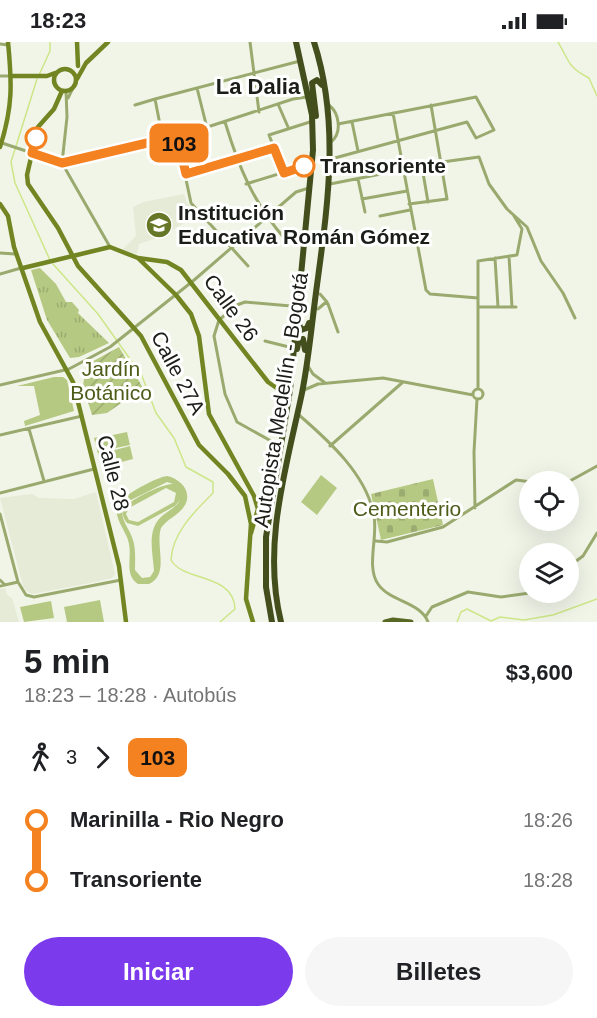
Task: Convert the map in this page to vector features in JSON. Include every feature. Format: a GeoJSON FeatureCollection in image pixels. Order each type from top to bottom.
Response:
{"type":"FeatureCollection","features":[{"type":"Feature","properties":{"kind":"highway","name":"Autopista Medellín - Bogotá"},"geometry":{"type":"LineString","coordinates":[[272,622],[266,587],[265,550],[289,393],[313,163],[313,124],[297,42]]}},
{"type":"Feature","properties":{"kind":"highway","name":"Autopista Medellín - Bogotá"},"geometry":{"type":"LineString","coordinates":[[281,622],[274,578],[274,548],[279,500],[307,364],[330,184],[331,142],[327,104],[314,42]]}},
{"type":"Feature","properties":{"kind":"highway"},"geometry":{"type":"LineString","coordinates":[[313,124],[316,119],[312,85],[317,80],[321,83],[330,133]]}},
{"type":"Feature","properties":{"kind":"highway"},"geometry":{"type":"LineString","coordinates":[[299,290],[298,323],[303,330],[308,326],[315,279],[320,265]]}},
{"type":"Feature","properties":{"kind":"highway"},"geometry":{"type":"LineString","coordinates":[[289,393],[293,385],[297,343],[303,339],[306,345],[302,394]]}},
{"type":"Feature","properties":{"kind":"main road"},"geometry":{"type":"LineString","coordinates":[[77,42],[78,66]]}},
{"type":"Feature","properties":{"kind":"main road"},"geometry":{"type":"LineString","coordinates":[[46,76],[64,91],[73,88],[86,63],[108,42]]}},
{"type":"Feature","properties":{"kind":"main road"},"geometry":{"type":"LineString","coordinates":[[0,144],[11,108],[12,76],[8,44]]}},
{"type":"Feature","properties":{"kind":"main road"},"geometry":{"type":"LineString","coordinates":[[12,76],[46,76],[86,63]]}},
{"type":"Feature","properties":{"kind":"main road"},"geometry":{"type":"LineString","coordinates":[[66,69],[74,73],[77,78]]}},
{"type":"Feature","properties":{"kind":"main road"},"geometry":{"type":"LineString","coordinates":[[54,83],[58,71]]}},
{"type":"Feature","properties":{"kind":"main road","name":"Calle 27A"},"geometry":{"type":"LineString","coordinates":[[64,91],[54,109],[38,127],[27,175],[28,184],[85,273],[146,342],[199,445],[241,489],[250,513],[251,534],[246,594],[252,622]]}},
{"type":"Feature","properties":{"kind":"main road","name":"Calle 28"},"geometry":{"type":"LineString","coordinates":[[0,204],[8,216],[17,254],[40,322],[69,369],[121,580],[126,622]]}},
{"type":"Feature","properties":{"kind":"main road"},"geometry":{"type":"LineString","coordinates":[[23,268],[110,247],[138,258],[176,295],[191,314],[199,336],[209,414],[254,496],[258,509],[256,524],[251,534]]}},
{"type":"Feature","properties":{"kind":"main road","name":"Calle 26"},"geometry":{"type":"LineString","coordinates":[[138,258],[174,265],[193,281],[219,320],[268,382],[289,393]]}},
{"type":"Feature","properties":{"kind":"main road"},"geometry":{"type":"LineString","coordinates":[[395,622],[403,620]]}},
{"type":"Feature","properties":{"kind":"main road"},"geometry":{"type":"LineString","coordinates":[[385,622],[403,620],[411,622]]}},
{"type":"Feature","properties":{"kind":"street"},"geometry":{"type":"LineString","coordinates":[[252,42],[259,112]]}},
{"type":"Feature","properties":{"kind":"street"},"geometry":{"type":"LineString","coordinates":[[0,44],[8,44]]}},
{"type":"Feature","properties":{"kind":"street"},"geometry":{"type":"LineString","coordinates":[[135,105],[302,60]]}},
{"type":"Feature","properties":{"kind":"street"},"geometry":{"type":"LineString","coordinates":[[77,78],[78,66]]}},
{"type":"Feature","properties":{"kind":"street"},"geometry":{"type":"LineString","coordinates":[[0,76],[12,76]]}},
{"type":"Feature","properties":{"kind":"street"},"geometry":{"type":"LineString","coordinates":[[73,88],[68,98],[62,163],[110,247]]}},
{"type":"Feature","properties":{"kind":"street"},"geometry":{"type":"LineString","coordinates":[[197,88],[207,128]]}},
{"type":"Feature","properties":{"kind":"street"},"geometry":{"type":"LineString","coordinates":[[64,91],[68,98]]}},
{"type":"Feature","properties":{"kind":"street"},"geometry":{"type":"LineString","coordinates":[[0,144],[62,163],[163,140],[259,112],[278,104],[309,97]]}},
{"type":"Feature","properties":{"kind":"street"},"geometry":{"type":"LineString","coordinates":[[331,159],[467,122],[477,139],[494,130],[477,97],[338,124]]}},
{"type":"Feature","properties":{"kind":"street"},"geometry":{"type":"LineString","coordinates":[[155,99],[163,140]]}},
{"type":"Feature","properties":{"kind":"street"},"geometry":{"type":"LineString","coordinates":[[278,104],[288,127]]}},
{"type":"Feature","properties":{"kind":"street"},"geometry":{"type":"LineString","coordinates":[[327,104],[336,112],[338,124],[337,136],[331,142]]}},
{"type":"Feature","properties":{"kind":"street"},"geometry":{"type":"LineString","coordinates":[[410,204],[447,199],[431,105]]}},
{"type":"Feature","properties":{"kind":"street"},"geometry":{"type":"LineString","coordinates":[[393,113],[402,170],[428,293],[478,298]]}},
{"type":"Feature","properties":{"kind":"street"},"geometry":{"type":"LineString","coordinates":[[225,122],[246,184],[267,218],[285,239]]}},
{"type":"Feature","properties":{"kind":"street"},"geometry":{"type":"LineString","coordinates":[[352,122],[358,152]]}},
{"type":"Feature","properties":{"kind":"street"},"geometry":{"type":"LineString","coordinates":[[284,173],[268,135],[288,127],[313,124]]}},
{"type":"Feature","properties":{"kind":"street"},"geometry":{"type":"LineString","coordinates":[[177,136],[191,203],[233,246],[248,266]]}},
{"type":"Feature","properties":{"kind":"street"},"geometry":{"type":"LineString","coordinates":[[186,174],[274,148]]}},
{"type":"Feature","properties":{"kind":"street"},"geometry":{"type":"LineString","coordinates":[[330,184],[479,157],[487,182],[522,226],[522,235],[518,254],[478,261],[477,389],[473,395]]}},
{"type":"Feature","properties":{"kind":"street"},"geometry":{"type":"LineString","coordinates":[[246,184],[313,163]]}},
{"type":"Feature","properties":{"kind":"street"},"geometry":{"type":"LineString","coordinates":[[422,167],[428,201]]}},
{"type":"Feature","properties":{"kind":"street"},"geometry":{"type":"LineString","coordinates":[[358,179],[365,212]]}},
{"type":"Feature","properties":{"kind":"street"},"geometry":{"type":"LineString","coordinates":[[0,385],[69,369],[110,347],[193,281],[296,192],[311,188]]}},
{"type":"Feature","properties":{"kind":"street"},"geometry":{"type":"LineString","coordinates":[[362,200],[407,191]]}},
{"type":"Feature","properties":{"kind":"street"},"geometry":{"type":"LineString","coordinates":[[380,216],[410,210]]}},
{"type":"Feature","properties":{"kind":"street"},"geometry":{"type":"LineString","coordinates":[[511,213],[527,227],[541,261],[563,293],[575,318]]}},
{"type":"Feature","properties":{"kind":"street"},"geometry":{"type":"LineString","coordinates":[[0,253],[17,254]]}},
{"type":"Feature","properties":{"kind":"street"},"geometry":{"type":"LineString","coordinates":[[478,307],[514,307],[509,256]]}},
{"type":"Feature","properties":{"kind":"street"},"geometry":{"type":"LineString","coordinates":[[495,258],[498,307]]}},
{"type":"Feature","properties":{"kind":"street"},"geometry":{"type":"LineString","coordinates":[[0,274],[23,268]]}},
{"type":"Feature","properties":{"kind":"street"},"geometry":{"type":"LineString","coordinates":[[320,294],[328,304],[338,332]]}},
{"type":"Feature","properties":{"kind":"street"},"geometry":{"type":"LineString","coordinates":[[280,446],[242,426],[234,416],[225,394],[214,336],[219,320],[232,307],[245,302],[291,306]]}},
{"type":"Feature","properties":{"kind":"street"},"geometry":{"type":"LineString","coordinates":[[318,309],[325,303],[328,304]]}},
{"type":"Feature","properties":{"kind":"street"},"geometry":{"type":"LineString","coordinates":[[265,341],[293,349]]}},
{"type":"Feature","properties":{"kind":"street"},"geometry":{"type":"LineString","coordinates":[[307,364],[313,374],[326,383]]}},
{"type":"Feature","properties":{"kind":"street"},"geometry":{"type":"LineString","coordinates":[[302,394],[312,386],[326,383],[383,378],[473,395],[477,399]]}},
{"type":"Feature","properties":{"kind":"street"},"geometry":{"type":"LineString","coordinates":[[330,446],[404,382]]}},
{"type":"Feature","properties":{"kind":"street"},"geometry":{"type":"LineString","coordinates":[[475,508],[474,452],[477,399],[482,395],[477,389]]}},
{"type":"Feature","properties":{"kind":"street"},"geometry":{"type":"LineString","coordinates":[[297,414],[330,446],[360,482],[374,515],[376,542],[374,574],[378,584],[387,594],[426,616],[428,622]]}},
{"type":"Feature","properties":{"kind":"street"},"geometry":{"type":"LineString","coordinates":[[0,435],[82,416]]}},
{"type":"Feature","properties":{"kind":"street"},"geometry":{"type":"LineString","coordinates":[[29,429],[44,482]]}},
{"type":"Feature","properties":{"kind":"street"},"geometry":{"type":"LineString","coordinates":[[579,476],[597,466]]}},
{"type":"Feature","properties":{"kind":"street"},"geometry":{"type":"LineString","coordinates":[[0,493],[95,469]]}},
{"type":"Feature","properties":{"kind":"street"},"geometry":{"type":"LineString","coordinates":[[376,542],[387,542],[443,527],[516,480],[519,480]]}},
{"type":"Feature","properties":{"kind":"street"},"geometry":{"type":"LineString","coordinates":[[0,514],[18,582],[26,595],[34,597],[121,580]]}},
{"type":"Feature","properties":{"kind":"street"},"geometry":{"type":"LineString","coordinates":[[579,559],[597,533]]}},
{"type":"Feature","properties":{"kind":"street"},"geometry":{"type":"LineString","coordinates":[[0,580],[5,585]]}},
{"type":"Feature","properties":{"kind":"street"},"geometry":{"type":"LineString","coordinates":[[0,586],[18,582]]}},
{"type":"Feature","properties":{"kind":"street"},"geometry":{"type":"LineString","coordinates":[[426,616],[432,607],[468,592],[501,597],[519,594]]}},
{"type":"Feature","properties":{"kind":"shaded area","name":"Institución Educativa Román Gómez"},"geometry":{"type":"Polygon","coordinates":[[[184,194],[187,203],[198,214],[163,236],[139,244],[137,254],[122,250],[136,236],[133,207],[143,202],[184,194]]]}},
{"type":"Feature","properties":{"kind":"shaded area"},"geometry":{"type":"Polygon","coordinates":[[[96,492],[115,574],[112,578],[85,584],[33,594],[28,592],[23,586],[0,498],[32,494],[39,498],[74,499],[96,492]]]}},
{"type":"Feature","properties":{"kind":"shaded area"},"geometry":{"type":"Polygon","coordinates":[[[5,588],[7,595],[12,598],[19,622],[0,622],[0,589],[5,588]]]}},
{"type":"Feature","properties":{"kind":"green space"},"geometry":{"type":"Polygon","coordinates":[[[40,268],[56,284],[66,302],[72,302],[79,310],[78,313],[109,343],[79,357],[70,358],[47,320],[31,270],[40,268]]]}},
{"type":"Feature","properties":{"kind":"green space","name":"Jardín Botánico"},"geometry":{"type":"Polygon","coordinates":[[[119,347],[143,388],[107,413],[92,415],[83,386],[86,365],[119,347]]]}},
{"type":"Feature","properties":{"kind":"green space"},"geometry":{"type":"Polygon","coordinates":[[[63,377],[67,380],[74,411],[25,426],[24,421],[40,415],[34,386],[17,386],[63,377]]]}},
{"type":"Feature","properties":{"kind":"green space"},"geometry":{"type":"Polygon","coordinates":[[[127,432],[130,445],[111,449],[108,436],[127,432]]]}},
{"type":"Feature","properties":{"kind":"green space"},"geometry":{"type":"Polygon","coordinates":[[[106,435],[111,455],[99,458],[94,438],[106,435]]]}},
{"type":"Feature","properties":{"kind":"green space"},"geometry":{"type":"Polygon","coordinates":[[[130,446],[133,459],[114,464],[111,451],[130,446]]]}},
{"type":"Feature","properties":{"kind":"green space"},"geometry":{"type":"Polygon","coordinates":[[[321,475],[337,488],[317,515],[301,502],[321,475]]]}},
{"type":"Feature","properties":{"kind":"green space"},"geometry":{"type":"Polygon","coordinates":[[[167,476],[177,480],[185,488],[187,498],[181,511],[161,528],[159,574],[149,584],[138,584],[131,576],[129,544],[118,519],[117,509],[118,504],[126,496],[167,476]],[[167,482],[125,503],[123,508],[122,513],[123,518],[134,544],[135,570],[142,578],[150,577],[154,571],[152,535],[154,528],[162,516],[175,506],[138,526],[127,523],[123,510],[146,493],[173,484],[167,482]],[[166,488],[129,508],[126,514],[129,520],[138,522],[174,502],[176,493],[166,488]]]}},
{"type":"Feature","properties":{"kind":"green space","name":"Cementerio"},"geometry":{"type":"Polygon","coordinates":[[[433,479],[443,525],[381,540],[371,494],[433,479]]]}},
{"type":"Feature","properties":{"kind":"green space"},"geometry":{"type":"Polygon","coordinates":[[[100,600],[104,622],[67,622],[64,607],[100,600]]]}},
{"type":"Feature","properties":{"kind":"green space"},"geometry":{"type":"Polygon","coordinates":[[[51,601],[54,618],[24,622],[20,607],[51,601]]]}},
{"type":"Feature","properties":{"kind":"waterway"},"geometry":{"type":"LineString","coordinates":[[39,75],[50,51],[50,42]]}},
{"type":"Feature","properties":{"kind":"waterway"},"geometry":{"type":"LineString","coordinates":[[558,42],[572,67],[589,78],[597,96]]}},
{"type":"Feature","properties":{"kind":"waterway"},"geometry":{"type":"LineString","coordinates":[[37,79],[11,162],[15,183],[50,260]]}},
{"type":"Feature","properties":{"kind":"waterway"},"geometry":{"type":"LineString","coordinates":[[53,264],[98,314],[142,376],[156,413],[174,438],[186,467],[213,482],[213,493],[192,515],[175,541],[171,560],[186,572],[217,583],[226,589],[232,597],[235,609],[220,622]]}},
{"type":"Feature","properties":{"kind":"waterway"},"geometry":{"type":"LineString","coordinates":[[457,622],[461,612],[467,609],[491,621],[500,617],[524,620],[553,615],[597,599]]}},
{"type":"Feature","properties":{"kind":"bus line","name":"103"},"geometry":{"type":"LineString","coordinates":[[36,138],[32,153],[62,163],[177,136],[186,174],[274,148],[284,173],[304,166]]}},
{"type":"Feature","properties":{"kind":"place","name":"Transoriente"},"geometry":{"type":"Point","coordinates":[304,166]}},
{"type":"Feature","properties":{"kind":"place","name":"Institución Educativa Román Gómez"},"geometry":{"type":"Point","coordinates":[159,225]}},
{"type":"Feature","properties":{"kind":"district","name":"La Dalia"},"geometry":{"type":"Point","coordinates":[258,86]}}]}
